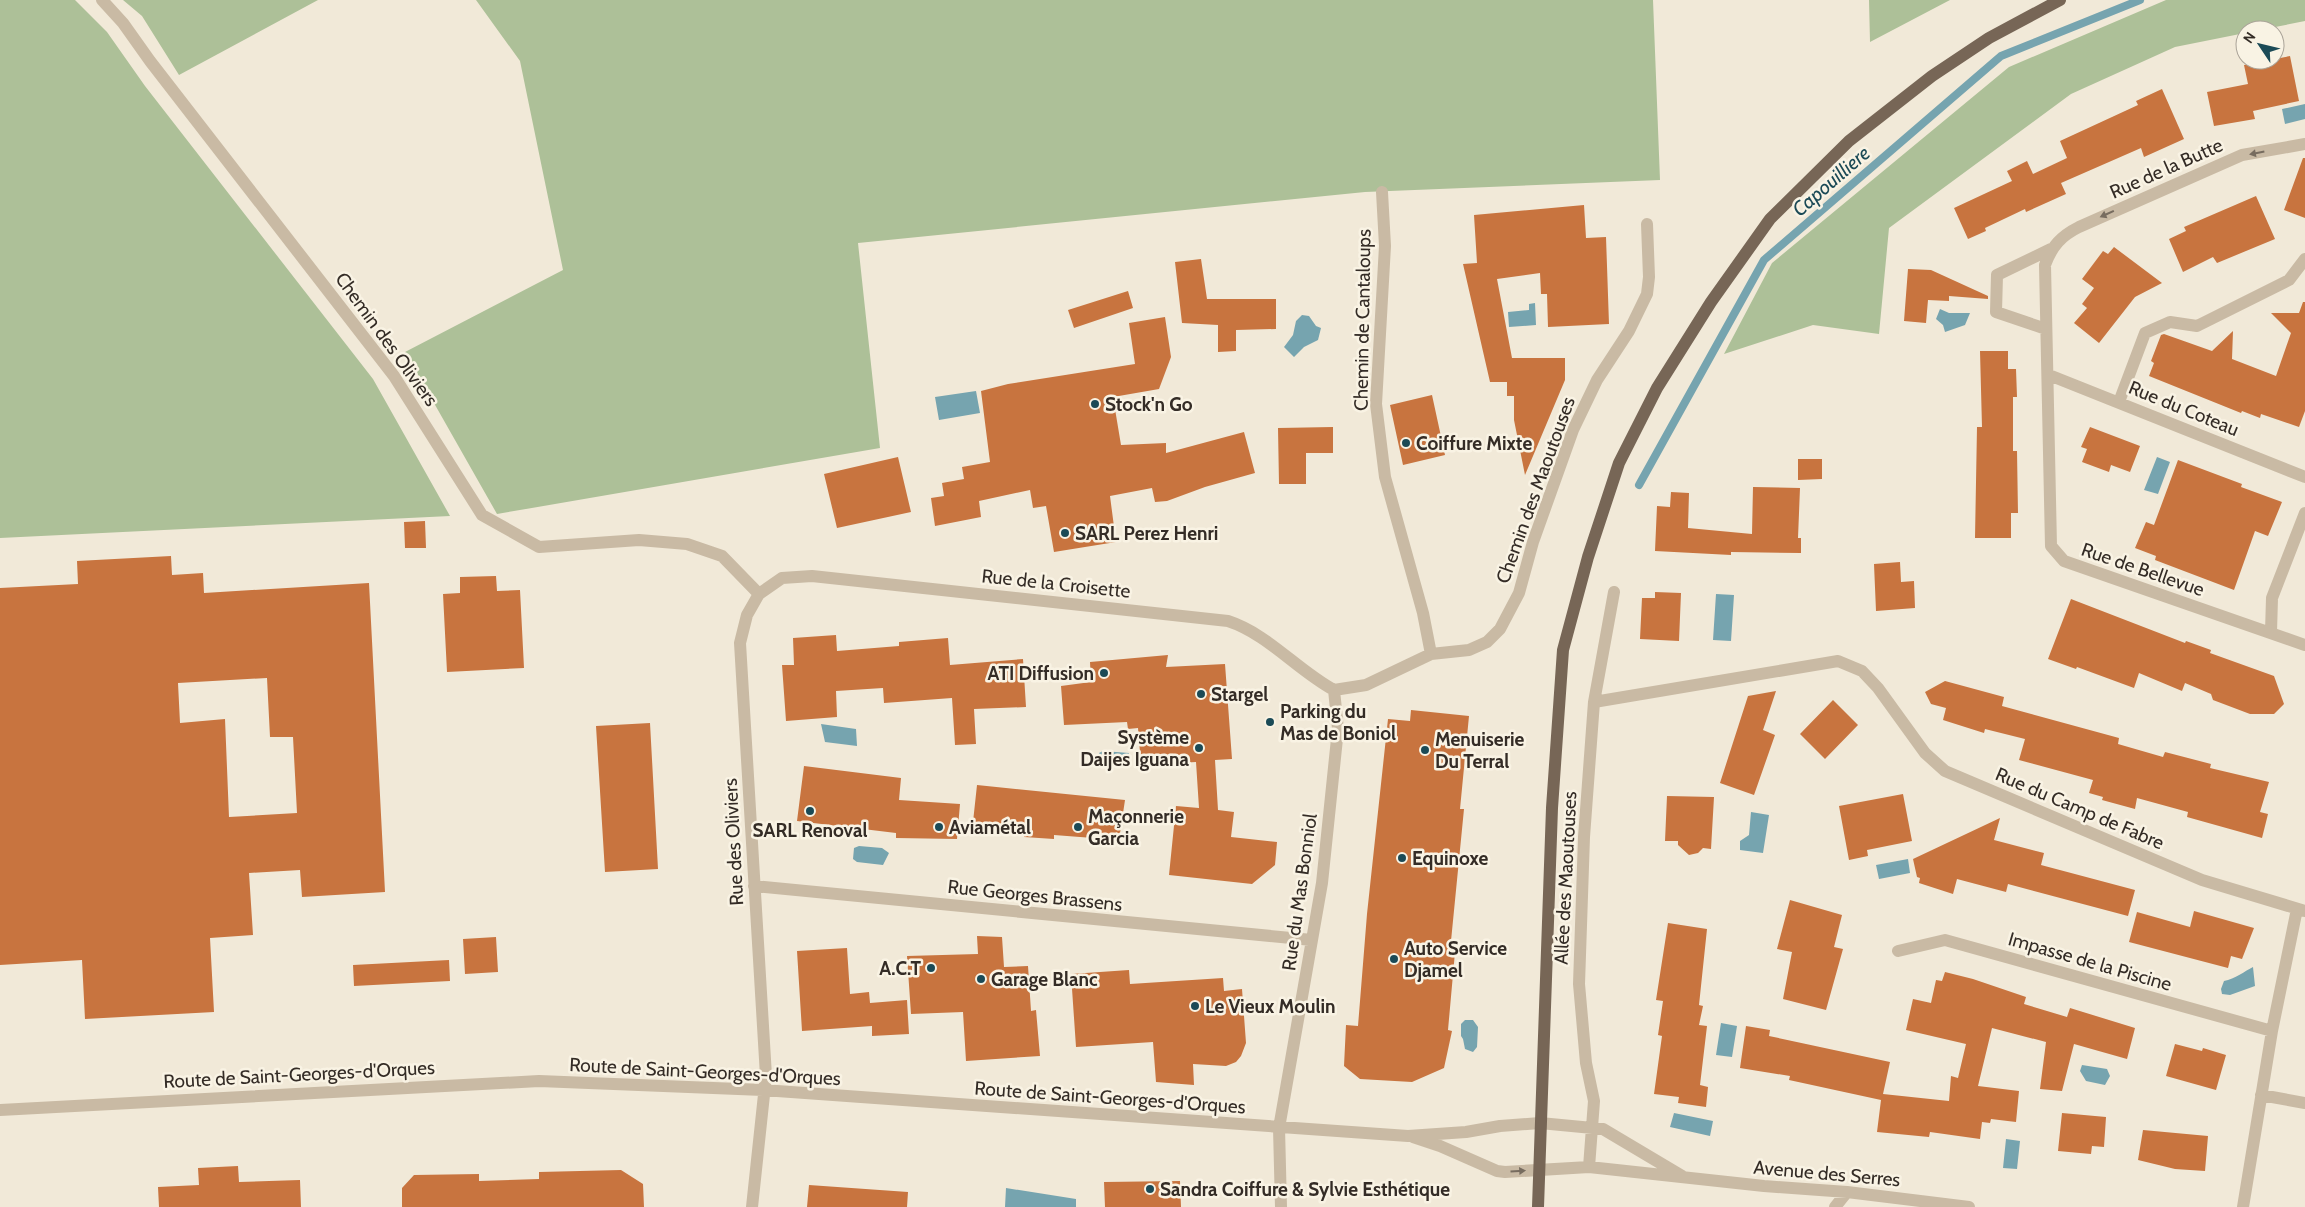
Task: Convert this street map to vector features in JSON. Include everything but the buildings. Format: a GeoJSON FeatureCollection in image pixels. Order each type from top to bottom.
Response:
{"type":"FeatureCollection","features":[{"type":"Feature","properties":{"kind":"main road"},"geometry":{"type":"LineString","coordinates":[[1538,1207],[1552,808],[1563,650],[1588,557],[1619,463],[1662,380],[1711,302],[1770,219],[1849,141],[1932,76],[1989,38],[2060,0]]}},
{"type":"Feature","properties":{"kind":"street","name":"Chemin des Oliviers"},"geometry":{"type":"LineString","coordinates":[[102,0],[123,23],[150,61],[394,376],[482,515],[539,547],[639,540],[687,544],[722,556],[759,594]]}},
{"type":"Feature","properties":{"kind":"street","name":"Rue de la Butte"},"geometry":{"type":"LineString","coordinates":[[2046,329],[1996,312],[1997,275],[2051,249],[2064,235],[2079,226],[2242,155],[2305,144]]}},
{"type":"Feature","properties":{"kind":"street","name":"Chemin de Cantaloups"},"geometry":{"type":"LineString","coordinates":[[1382,192],[1385,246],[1377,412],[1385,477],[1423,613],[1431,654]]}},
{"type":"Feature","properties":{"kind":"street","name":"Chemin des Maoutouses"},"geometry":{"type":"LineString","coordinates":[[1334,690],[1366,685],[1431,654],[1469,650],[1487,642],[1500,629],[1511,611],[1572,430],[1597,380],[1629,331],[1647,294],[1649,277],[1647,224]]}},
{"type":"Feature","properties":{"kind":"street"},"geometry":{"type":"LineString","coordinates":[[2049,375],[2045,265],[2051,249]]}},
{"type":"Feature","properties":{"kind":"street"},"geometry":{"type":"LineString","coordinates":[[2119,402],[2145,333],[2170,322],[2197,326],[2289,280],[2305,259]]}},
{"type":"Feature","properties":{"kind":"street","name":"Rue du Coteau"},"geometry":{"type":"LineString","coordinates":[[2049,375],[2305,477]]}},
{"type":"Feature","properties":{"kind":"street","name":"Rue de Bellevue"},"geometry":{"type":"LineString","coordinates":[[2049,375],[2051,546],[2064,561],[2305,645]]}},
{"type":"Feature","properties":{"kind":"street"},"geometry":{"type":"LineString","coordinates":[[2271,632],[2272,598],[2305,513]]}},
{"type":"Feature","properties":{"kind":"street","name":"Rue de la Croisette"},"geometry":{"type":"LineString","coordinates":[[759,594],[782,578],[812,576],[1228,621],[1240,625],[1261,638],[1314,679],[1334,690]]}},
{"type":"Feature","properties":{"kind":"street","name":"Allée des Maoutouses"},"geometry":{"type":"LineString","coordinates":[[1589,1167],[1594,1100],[1586,1063],[1579,984],[1584,837],[1594,702],[1614,592]]}},
{"type":"Feature","properties":{"kind":"street","name":"Rue des Oliviers"},"geometry":{"type":"LineString","coordinates":[[752,1207],[766,1076],[740,643],[747,615],[759,594]]}},
{"type":"Feature","properties":{"kind":"street","name":"Rue du Camp de Fabre"},"geometry":{"type":"LineString","coordinates":[[1594,702],[1838,660],[1862,671],[1878,688],[1925,753],[1945,770],[2202,880],[2301,910],[2272,1031],[2243,1207]]}},
{"type":"Feature","properties":{"kind":"street","name":"Rue du Mas Bonniol"},"geometry":{"type":"LineString","coordinates":[[1281,1207],[1279,1128],[1322,883],[1338,729],[1334,690]]}},
{"type":"Feature","properties":{"kind":"street","name":"Rue Georges Brassens"},"geometry":{"type":"LineString","coordinates":[[754,886],[1312,940]]}},
{"type":"Feature","properties":{"kind":"street","name":"Impasse de la Piscine"},"geometry":{"type":"LineString","coordinates":[[1898,951],[1945,940],[2272,1031]]}},
{"type":"Feature","properties":{"kind":"street","name":"Route de Saint-Georges-d'Orques"},"geometry":{"type":"LineString","coordinates":[[0,1110],[539,1081],[763,1090],[1408,1136],[1466,1132],[1500,1126],[1540,1123]]}},
{"type":"Feature","properties":{"kind":"street"},"geometry":{"type":"LineString","coordinates":[[2262,1094],[2305,1103]]}},
{"type":"Feature","properties":{"kind":"street","name":"Avenue des Serres"},"geometry":{"type":"LineString","coordinates":[[1540,1123],[1592,1126],[1603,1129],[1682,1176]]}},
{"type":"Feature","properties":{"kind":"street","name":"Route de Saint-Georges-d'Orques"},"geometry":{"type":"LineString","coordinates":[[1408,1136],[1440,1146],[1497,1171],[1539,1170]]}},
{"type":"Feature","properties":{"kind":"street","name":"Avenue des Serres"},"geometry":{"type":"LineString","coordinates":[[1539,1170],[1589,1167],[1764,1186],[1847,1192],[1969,1207]]}},
{"type":"Feature","properties":{"kind":"street"},"geometry":{"type":"LineString","coordinates":[[1835,1207],[1847,1192]]}},
{"type":"Feature","properties":{"kind":"green space"},"geometry":{"type":"Polygon","coordinates":[[[0,0],[75,0],[107,32],[145,86],[373,379],[450,516],[0,538],[0,0]]]}},
{"type":"Feature","properties":{"kind":"green space"},"geometry":{"type":"Polygon","coordinates":[[[123,0],[318,0],[179,75],[142,16],[123,0]]]}},
{"type":"Feature","properties":{"kind":"green space"},"geometry":{"type":"Polygon","coordinates":[[[476,0],[1653,0],[1660,180],[1365,192],[858,243],[880,448],[497,514],[405,352],[563,270],[520,61],[476,0]]]}},
{"type":"Feature","properties":{"kind":"green space"},"geometry":{"type":"Polygon","coordinates":[[[1869,0],[1950,0],[1870,42],[1869,0]]]}},
{"type":"Feature","properties":{"kind":"green space"},"geometry":{"type":"Polygon","coordinates":[[[2166,0],[2305,0],[2305,21],[2285,25],[2285,20],[2235,20],[2235,35],[2175,47],[2071,94],[1889,228],[1879,334],[1813,325],[1724,354],[1772,263],[2009,67],[2166,0]]]}},
{"type":"Feature","properties":{"kind":"water"},"geometry":{"type":"Polygon","coordinates":[[[2305,104],[2305,119],[2285,124],[2282,109],[2305,104]]]}},
{"type":"Feature","properties":{"kind":"water"},"geometry":{"type":"Polygon","coordinates":[[[1535,303],[1536,325],[1509,327],[1508,312],[1529,310],[1529,304],[1535,303]]]}},
{"type":"Feature","properties":{"kind":"water"},"geometry":{"type":"Polygon","coordinates":[[[1940,309],[1949,313],[1970,313],[1965,325],[1945,332],[1943,325],[1936,319],[1940,309]]]}},
{"type":"Feature","properties":{"kind":"water"},"geometry":{"type":"Polygon","coordinates":[[[1302,315],[1309,316],[1316,326],[1321,328],[1318,340],[1304,347],[1294,357],[1284,347],[1293,335],[1296,321],[1302,315]]]}},
{"type":"Feature","properties":{"kind":"water"},"geometry":{"type":"Polygon","coordinates":[[[976,391],[980,413],[939,420],[935,397],[976,391]]]}},
{"type":"Feature","properties":{"kind":"water"},"geometry":{"type":"Polygon","coordinates":[[[2157,457],[2170,462],[2158,494],[2144,490],[2157,457]]]}},
{"type":"Feature","properties":{"kind":"water"},"geometry":{"type":"Polygon","coordinates":[[[1716,594],[1734,595],[1731,641],[1713,640],[1716,594]]]}},
{"type":"Feature","properties":{"kind":"water"},"geometry":{"type":"Polygon","coordinates":[[[821,724],[856,729],[857,746],[825,742],[821,724]]]}},
{"type":"Feature","properties":{"kind":"water"},"geometry":{"type":"Polygon","coordinates":[[[1103,751],[1129,753],[1127,766],[1102,763],[1098,759],[1099,753],[1103,751]]]}},
{"type":"Feature","properties":{"kind":"water"},"geometry":{"type":"Polygon","coordinates":[[[1751,812],[1769,815],[1763,853],[1740,850],[1740,841],[1749,835],[1751,812]]]}},
{"type":"Feature","properties":{"kind":"water"},"geometry":{"type":"Polygon","coordinates":[[[859,846],[882,848],[889,853],[883,865],[857,862],[853,859],[854,848],[859,846]]]}},
{"type":"Feature","properties":{"kind":"water"},"geometry":{"type":"Polygon","coordinates":[[[1908,859],[1910,873],[1879,879],[1876,865],[1908,859]]]}},
{"type":"Feature","properties":{"kind":"water"},"geometry":{"type":"Polygon","coordinates":[[[2253,967],[2255,986],[2230,995],[2222,994],[2221,989],[2224,981],[2236,977],[2253,967]]]}},
{"type":"Feature","properties":{"kind":"water"},"geometry":{"type":"Polygon","coordinates":[[[1465,1020],[1473,1020],[1478,1027],[1477,1047],[1473,1052],[1465,1049],[1461,1036],[1461,1024],[1465,1020]]]}},
{"type":"Feature","properties":{"kind":"water"},"geometry":{"type":"Polygon","coordinates":[[[1721,1023],[1737,1026],[1732,1057],[1716,1055],[1721,1023]]]}},
{"type":"Feature","properties":{"kind":"water"},"geometry":{"type":"Polygon","coordinates":[[[2082,1065],[2107,1069],[2110,1076],[2105,1085],[2086,1081],[2080,1071],[2082,1065]]]}},
{"type":"Feature","properties":{"kind":"water"},"geometry":{"type":"Polygon","coordinates":[[[1674,1113],[1713,1121],[1710,1136],[1670,1127],[1674,1113]]]}},
{"type":"Feature","properties":{"kind":"water"},"geometry":{"type":"Polygon","coordinates":[[[2006,1139],[2020,1141],[2017,1169],[2003,1168],[2006,1139]]]}},
{"type":"Feature","properties":{"kind":"water"},"geometry":{"type":"Polygon","coordinates":[[[1006,1188],[1076,1199],[1076,1207],[1005,1207],[1006,1188]]]}},
{"type":"Feature","properties":{"kind":"waterway","name":"Capouilliere"},"geometry":{"type":"LineString","coordinates":[[1639,485],[1764,260],[2001,56],[2140,0]]}},
{"type":"Feature","properties":{"kind":"place","name":"Stock'n Go"},"geometry":{"type":"Point","coordinates":[1095,404]}},
{"type":"Feature","properties":{"kind":"place","name":"Coiffure Mixte"},"geometry":{"type":"Point","coordinates":[1406,443]}},
{"type":"Feature","properties":{"kind":"place","name":"SARL Perez Henri"},"geometry":{"type":"Point","coordinates":[1065,533]}},
{"type":"Feature","properties":{"kind":"place","name":"ATI Diffusion"},"geometry":{"type":"Point","coordinates":[1104,673]}},
{"type":"Feature","properties":{"kind":"place","name":"Stargel"},"geometry":{"type":"Point","coordinates":[1201,694]}},
{"type":"Feature","properties":{"kind":"place","name":"Parking du Mas de Boniol"},"geometry":{"type":"Point","coordinates":[1270,722]}},
{"type":"Feature","properties":{"kind":"place","name":"Système Daijes Iguana"},"geometry":{"type":"Point","coordinates":[1199,748]}},
{"type":"Feature","properties":{"kind":"place","name":"Menuiserie Du Terral"},"geometry":{"type":"Point","coordinates":[1425,750]}},
{"type":"Feature","properties":{"kind":"place","name":"SARL Renoval"},"geometry":{"type":"Point","coordinates":[810,811]}},
{"type":"Feature","properties":{"kind":"place","name":"Aviamétal"},"geometry":{"type":"Point","coordinates":[939,827]}},
{"type":"Feature","properties":{"kind":"place","name":"Maçonnerie Garcia"},"geometry":{"type":"Point","coordinates":[1078,827]}},
{"type":"Feature","properties":{"kind":"place","name":"Equinoxe"},"geometry":{"type":"Point","coordinates":[1402,858]}},
{"type":"Feature","properties":{"kind":"place","name":"Auto Service Djamel"},"geometry":{"type":"Point","coordinates":[1394,959]}},
{"type":"Feature","properties":{"kind":"place","name":"A.C.T"},"geometry":{"type":"Point","coordinates":[931,968]}},
{"type":"Feature","properties":{"kind":"place","name":"Garage Blanc"},"geometry":{"type":"Point","coordinates":[981,979]}},
{"type":"Feature","properties":{"kind":"place","name":"Le Vieux Moulin"},"geometry":{"type":"Point","coordinates":[1195,1006]}},
{"type":"Feature","properties":{"kind":"place","name":"Sandra Coiffure & Sylvie Esthétique"},"geometry":{"type":"Point","coordinates":[1150,1189]}}]}
